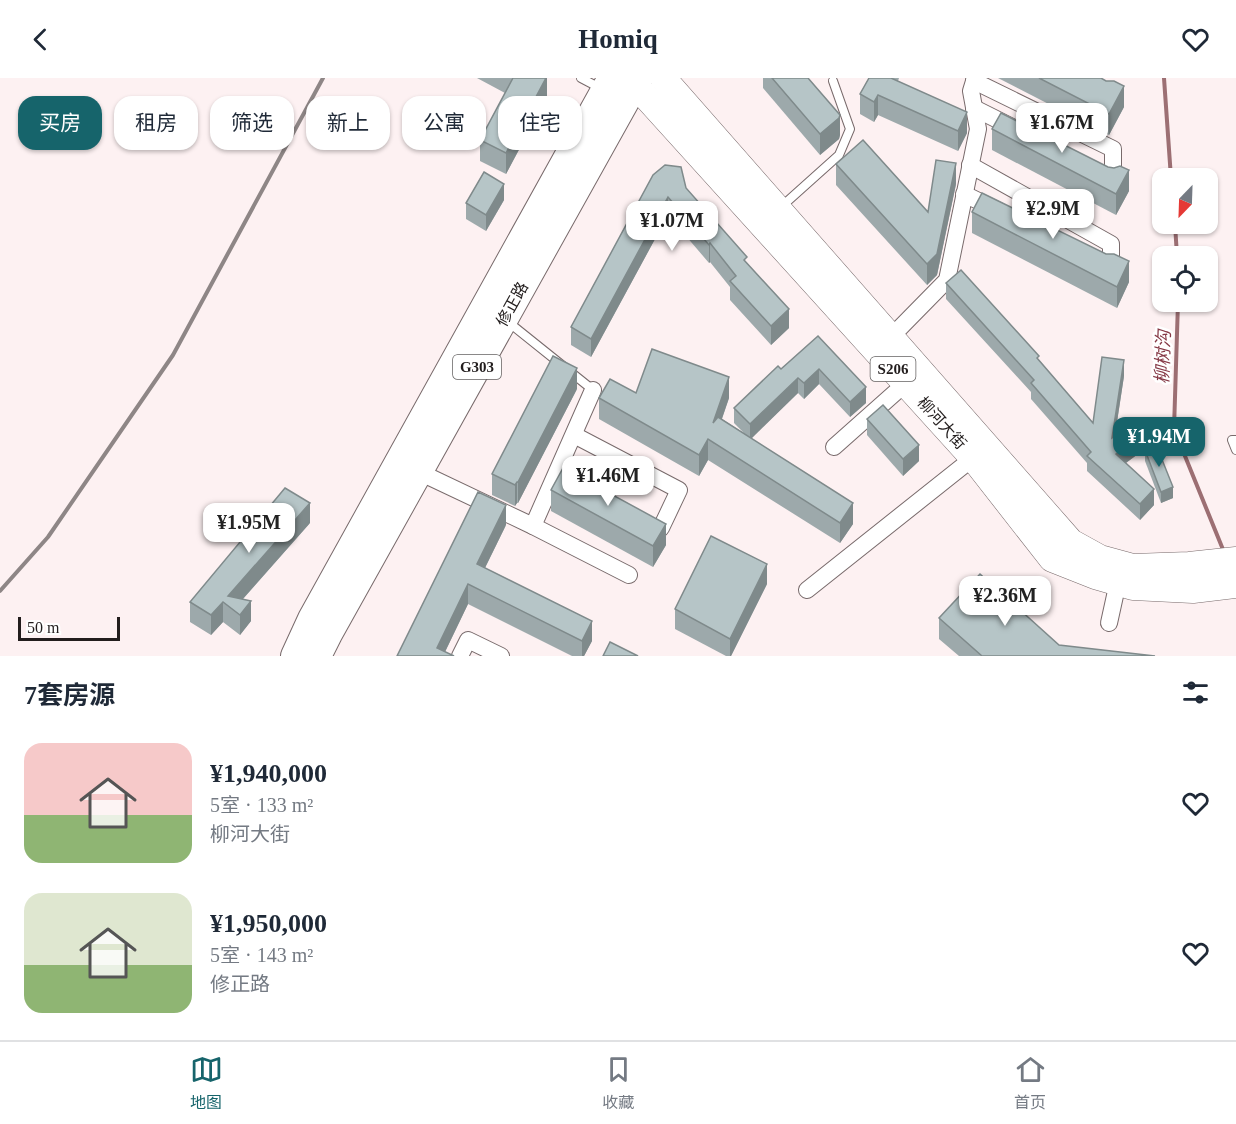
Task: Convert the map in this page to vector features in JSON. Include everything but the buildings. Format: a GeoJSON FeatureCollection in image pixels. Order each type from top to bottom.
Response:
{"type":"FeatureCollection","features":[{"type":"Feature","properties":{"kind":"highway","name":"修正路"},"geometry":{"type":"LineString","coordinates":[[317,656],[504,318],[616,81]]}},
{"type":"Feature","properties":{"kind":"highway","name":"修正路"},"geometry":{"type":"LineString","coordinates":[[295,656],[312,619],[616,81]]}},
{"type":"Feature","properties":{"kind":"main road","name":"柳河大街"},"geometry":{"type":"LineString","coordinates":[[663,78],[1071,542],[1100,558],[1133,567],[1189,565],[1236,560]]}},
{"type":"Feature","properties":{"kind":"main road","name":"柳河大街"},"geometry":{"type":"LineString","coordinates":[[616,81],[906,383],[973,458],[1052,559],[1095,576],[1133,587],[1193,590],[1236,585]]}},
{"type":"Feature","properties":{"kind":"street"},"geometry":{"type":"LineString","coordinates":[[891,337],[947,280],[978,129],[971,91],[974,80],[1113,149],[1113,179],[1091,168]]}},
{"type":"Feature","properties":{"kind":"street"},"geometry":{"type":"LineString","coordinates":[[974,108],[1028,135]]}},
{"type":"Feature","properties":{"kind":"street"},"geometry":{"type":"LineString","coordinates":[[970,165],[1111,244],[1111,265],[1090,255]]}},
{"type":"Feature","properties":{"kind":"street"},"geometry":{"type":"LineString","coordinates":[[964,194],[1017,220]]}},
{"type":"Feature","properties":{"kind":"street"},"geometry":{"type":"LineString","coordinates":[[834,447],[906,383]]}},
{"type":"Feature","properties":{"kind":"street"},"geometry":{"type":"LineString","coordinates":[[533,526],[593,390]]}},
{"type":"Feature","properties":{"kind":"street"},"geometry":{"type":"LineString","coordinates":[[574,435],[680,490],[661,528]]}},
{"type":"Feature","properties":{"kind":"street"},"geometry":{"type":"LineString","coordinates":[[807,590],[973,458]]}},
{"type":"Feature","properties":{"kind":"street"},"geometry":{"type":"LineString","coordinates":[[418,472],[629,574]]}},
{"type":"Feature","properties":{"kind":"street"},"geometry":{"type":"LineString","coordinates":[[1109,623],[1118,582]]}},
{"type":"Feature","properties":{"kind":"street"},"geometry":{"type":"LineString","coordinates":[[460,656],[468,640],[501,656]]}},
{"type":"Feature","properties":{"kind":"lane"},"geometry":{"type":"LineString","coordinates":[[778,209],[839,155],[850,129],[833,81]]}},
{"type":"Feature","properties":{"kind":"lane"},"geometry":{"type":"LineString","coordinates":[[504,318],[593,390]]}},
{"type":"Feature","properties":{"kind":"lane"},"geometry":{"type":"LineString","coordinates":[[1236,440],[1232,440],[1236,450]]}},
{"type":"Feature","properties":{"kind":"waterway","name":"柳树沟"},"geometry":{"type":"LineString","coordinates":[[1164,78],[1170,168]]}},
{"type":"Feature","properties":{"kind":"waterway","name":"柳树沟"},"geometry":{"type":"LineString","coordinates":[[1176,234],[1176,246]]}},
{"type":"Feature","properties":{"kind":"waterway","name":"柳树沟"},"geometry":{"type":"LineString","coordinates":[[1178,312],[1174,429],[1224,552]]}},
{"type":"Feature","properties":{"kind":"railway"},"geometry":{"type":"LineString","coordinates":[[0,591],[48,537],[173,355],[323,78]]}}]}
